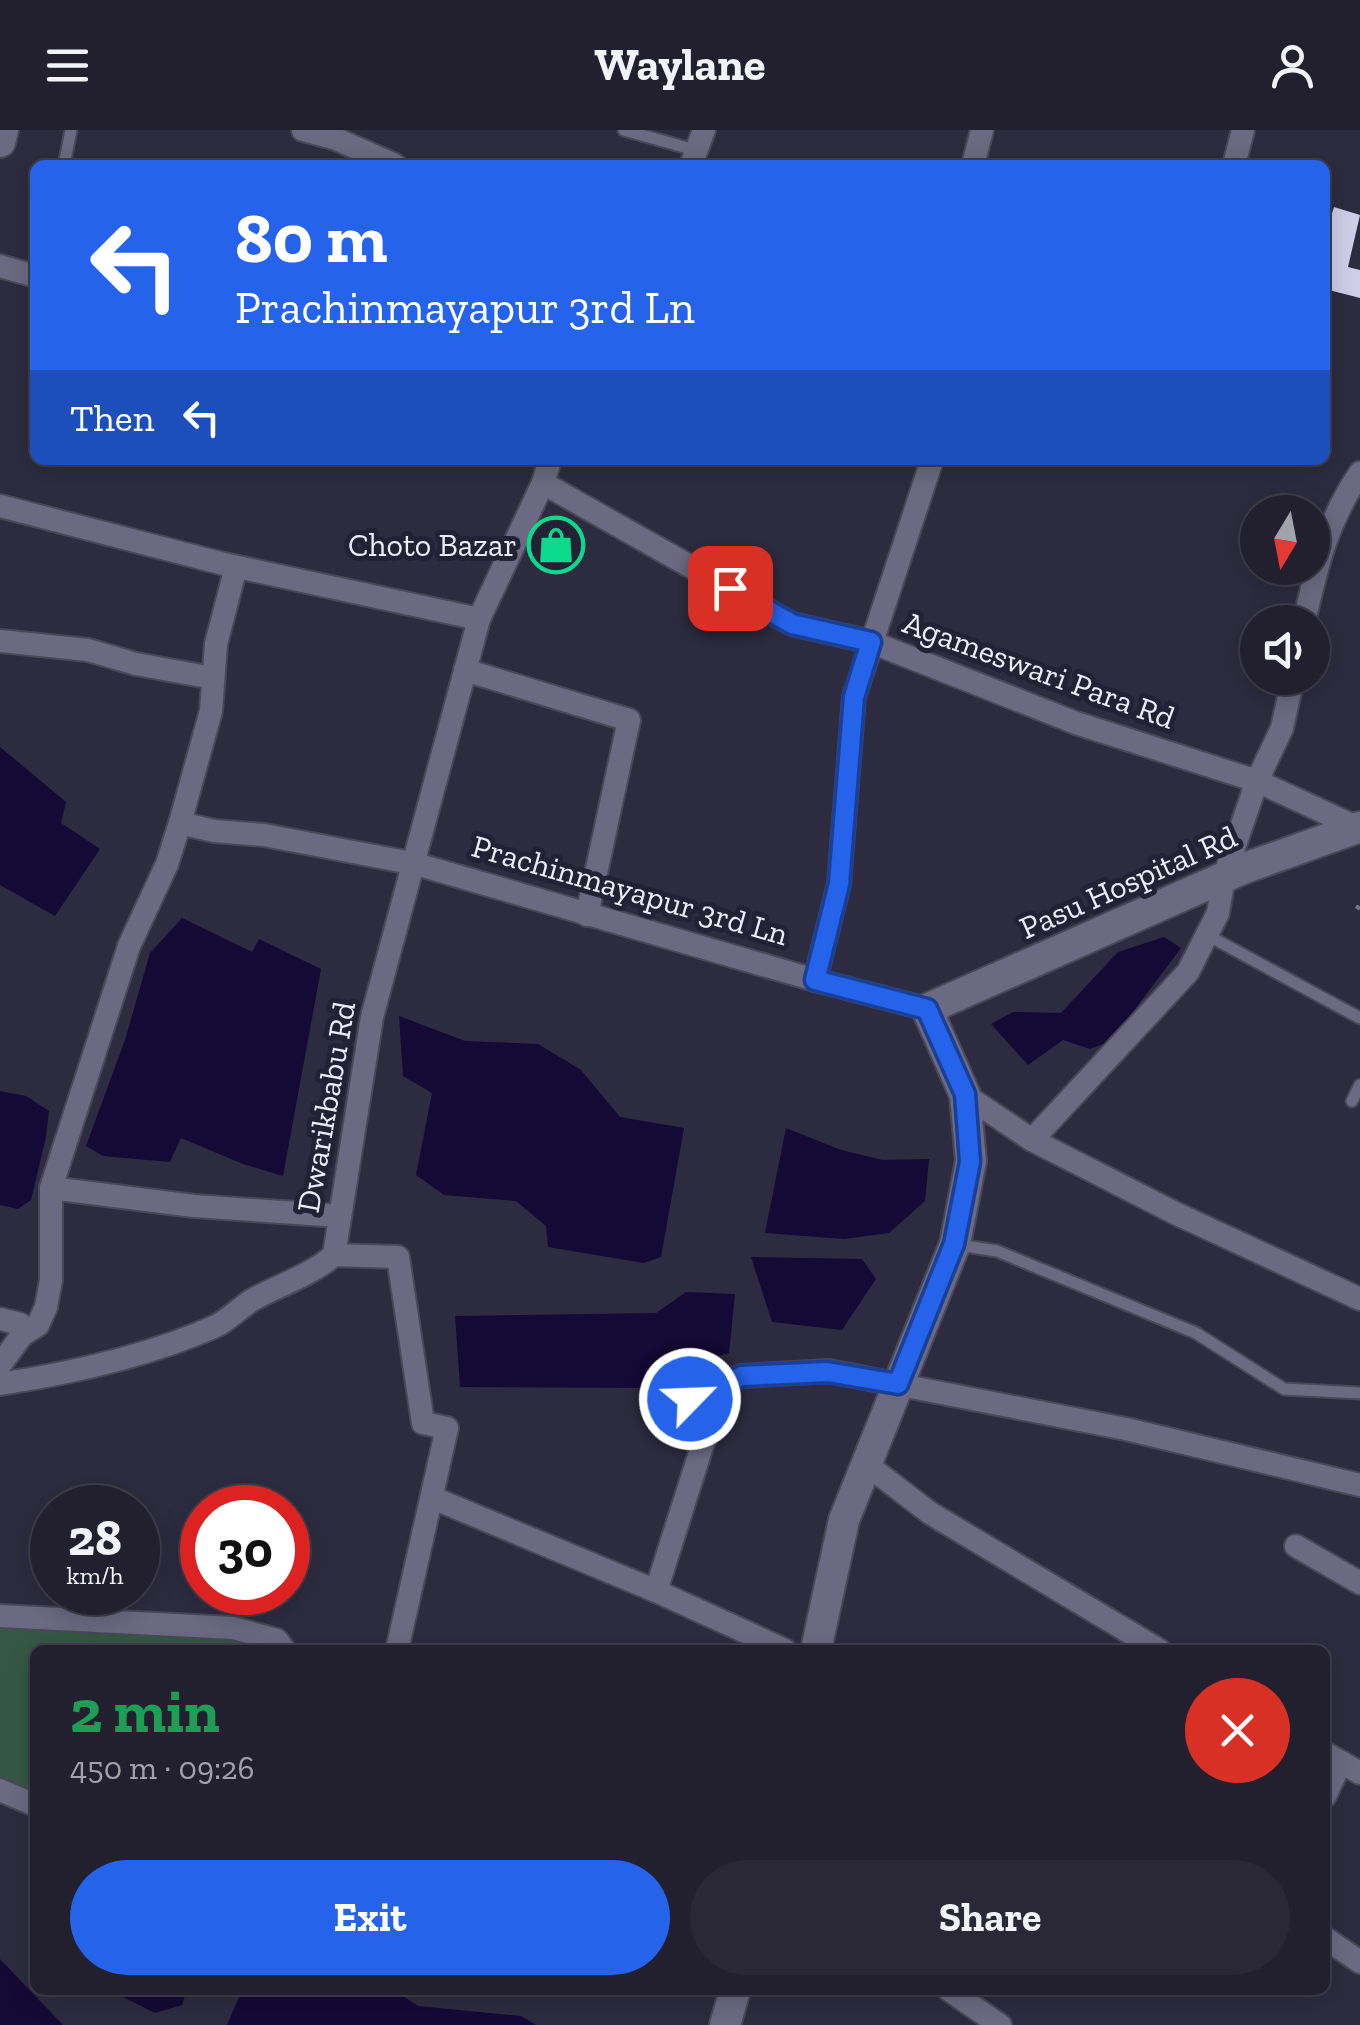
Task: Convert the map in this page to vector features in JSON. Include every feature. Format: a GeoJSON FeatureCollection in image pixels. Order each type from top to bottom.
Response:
{"type":"FeatureCollection","features":[{"type":"Feature","properties":{"kind":"main road"},"geometry":{"type":"LineString","coordinates":[[0,142],[4,130]]}},
{"type":"Feature","properties":{"kind":"main road","name":"Pasu Hospital Rd"},"geometry":{"type":"LineString","coordinates":[[927,1009],[1224,877],[1359,828]]}},
{"type":"Feature","properties":{"kind":"main road"},"geometry":{"type":"LineString","coordinates":[[817,1645],[844,1520],[954,1244],[970,1162],[965,1094],[927,1009]]}},
{"type":"Feature","properties":{"kind":"main road"},"geometry":{"type":"LineString","coordinates":[[724,2025],[733,1995]]}},
{"type":"Feature","properties":{"kind":"street"},"geometry":{"type":"LineString","coordinates":[[303,130],[338,135],[386,160]]}},
{"type":"Feature","properties":{"kind":"street"},"geometry":{"type":"LineString","coordinates":[[974,160],[982,130]]}},
{"type":"Feature","properties":{"kind":"street"},"geometry":{"type":"LineString","coordinates":[[1235,160],[1243,130]]}},
{"type":"Feature","properties":{"kind":"street"},"geometry":{"type":"LineString","coordinates":[[0,266],[30,275]]}},
{"type":"Feature","properties":{"kind":"street"},"geometry":{"type":"LineString","coordinates":[[815,980],[839,884],[854,697],[930,465]]}},
{"type":"Feature","properties":{"kind":"street","name":"Agameswari Para Rd"},"geometry":{"type":"LineString","coordinates":[[546,471],[792,624],[871,642],[1076,723],[1257,781],[1359,828]]}},
{"type":"Feature","properties":{"kind":"street","name":"Dwarikbabu Rd"},"geometry":{"type":"LineString","coordinates":[[398,1645],[447,1428],[423,1423],[398,1258],[334,1254],[372,1017],[480,619],[546,471]]}},
{"type":"Feature","properties":{"kind":"street"},"geometry":{"type":"LineString","coordinates":[[1308,605],[1322,545],[1339,504],[1360,473]]}},
{"type":"Feature","properties":{"kind":"street"},"geometry":{"type":"LineString","coordinates":[[0,506],[236,567],[480,619]]}},
{"type":"Feature","properties":{"kind":"street"},"geometry":{"type":"LineString","coordinates":[[0,1365],[22,1336],[38,1325],[52,1280],[50,1188],[130,946],[167,864],[180,823],[211,711],[216,644],[236,567]]}},
{"type":"Feature","properties":{"kind":"street"},"geometry":{"type":"LineString","coordinates":[[0,641],[88,650],[136,664],[213,678]]}},
{"type":"Feature","properties":{"kind":"street"},"geometry":{"type":"LineString","coordinates":[[466,670],[629,720],[587,914]]}},
{"type":"Feature","properties":{"kind":"street"},"geometry":{"type":"LineString","coordinates":[[1032,1140],[1188,972],[1218,913],[1224,877],[1257,781],[1282,728],[1289,695]]}},
{"type":"Feature","properties":{"kind":"street","name":"Prachinmayapur 3rd Ln"},"geometry":{"type":"LineString","coordinates":[[180,823],[416,858],[587,914],[927,1009]]}},
{"type":"Feature","properties":{"kind":"street"},"geometry":{"type":"LineString","coordinates":[[965,1094],[1032,1140],[1360,1300]]}},
{"type":"Feature","properties":{"kind":"street"},"geometry":{"type":"LineString","coordinates":[[50,1188],[194,1206],[340,1216]]}},
{"type":"Feature","properties":{"kind":"street"},"geometry":{"type":"LineString","coordinates":[[0,1384],[59,1375],[219,1324],[250,1301],[315,1272],[334,1254]]}},
{"type":"Feature","properties":{"kind":"street"},"geometry":{"type":"LineString","coordinates":[[0,1319],[20,1324],[22,1336]]}},
{"type":"Feature","properties":{"kind":"street"},"geometry":{"type":"LineString","coordinates":[[656,1591],[704,1440],[687,1436],[690,1399],[742,1376],[828,1372],[898,1384],[1126,1428],[1360,1485]]}},
{"type":"Feature","properties":{"kind":"street"},"geometry":{"type":"LineString","coordinates":[[866,1464],[930,1513],[1151,1645]]}},
{"type":"Feature","properties":{"kind":"street"},"geometry":{"type":"LineString","coordinates":[[433,1498],[774,1645]]}},
{"type":"Feature","properties":{"kind":"street"},"geometry":{"type":"LineString","coordinates":[[1296,1546],[1360,1583]]}},
{"type":"Feature","properties":{"kind":"street"},"geometry":{"type":"LineString","coordinates":[[0,1616],[233,1628],[276,1640],[280,1645]]}},
{"type":"Feature","properties":{"kind":"street"},"geometry":{"type":"LineString","coordinates":[[1330,1786],[1342,1763]]}},
{"type":"Feature","properties":{"kind":"street"},"geometry":{"type":"LineString","coordinates":[[0,1790],[30,1802]]}},
{"type":"Feature","properties":{"kind":"street"},"geometry":{"type":"LineString","coordinates":[[1330,1941],[1360,1962]]}},
{"type":"Feature","properties":{"kind":"street"},"geometry":{"type":"LineString","coordinates":[[956,1995],[1000,2025]]}},
{"type":"Feature","properties":{"kind":"lane"},"geometry":{"type":"LineString","coordinates":[[65,160],[71,130]]}},
{"type":"Feature","properties":{"kind":"lane"},"geometry":{"type":"LineString","coordinates":[[624,130],[698,149]]}},
{"type":"Feature","properties":{"kind":"lane"},"geometry":{"type":"LineString","coordinates":[[1206,936],[1360,1018]]}},
{"type":"Feature","properties":{"kind":"lane"},"geometry":{"type":"LineString","coordinates":[[1352,1101],[1360,1085]]}},
{"type":"Feature","properties":{"kind":"lane"},"geometry":{"type":"LineString","coordinates":[[954,1244],[997,1251],[1196,1333],[1284,1390],[1360,1394]]}},
{"type":"Feature","properties":{"kind":"green space"},"geometry":{"type":"Polygon","coordinates":[[[0,1624],[231,1637],[257,1645],[30,1645],[30,1794],[0,1781],[0,1624]]]}},
{"type":"Feature","properties":{"kind":"shaded area"},"geometry":{"type":"Polygon","coordinates":[[[0,747],[66,802],[61,823],[100,849],[55,916],[0,885],[0,747]]]}},
{"type":"Feature","properties":{"kind":"shaded area"},"geometry":{"type":"Polygon","coordinates":[[[182,918],[252,952],[259,939],[321,969],[283,1176],[181,1138],[170,1162],[103,1156],[86,1146],[125,1040],[150,953],[182,918]]]}},
{"type":"Feature","properties":{"kind":"shaded area"},"geometry":{"type":"Polygon","coordinates":[[[1164,937],[1181,948],[1111,1041],[1090,1049],[1063,1040],[1028,1065],[991,1024],[1013,1012],[1061,1013],[1118,952],[1164,937]]]}},
{"type":"Feature","properties":{"kind":"shaded area"},"geometry":{"type":"Polygon","coordinates":[[[399,1016],[465,1041],[538,1044],[581,1070],[620,1117],[684,1128],[661,1257],[644,1263],[548,1247],[546,1226],[516,1201],[444,1195],[416,1175],[432,1093],[403,1076],[399,1016]]]}},
{"type":"Feature","properties":{"kind":"shaded area"},"geometry":{"type":"Polygon","coordinates":[[[0,1091],[26,1096],[49,1111],[31,1200],[18,1209],[0,1205],[0,1091]]]}},
{"type":"Feature","properties":{"kind":"shaded area"},"geometry":{"type":"Polygon","coordinates":[[[786,1128],[841,1150],[883,1160],[929,1159],[925,1201],[889,1233],[844,1239],[765,1233],[786,1128]]]}},
{"type":"Feature","properties":{"kind":"shaded area"},"geometry":{"type":"Polygon","coordinates":[[[751,1257],[862,1259],[876,1279],[842,1330],[772,1322],[751,1257]]]}},
{"type":"Feature","properties":{"kind":"shaded area"},"geometry":{"type":"Polygon","coordinates":[[[686,1292],[735,1294],[729,1353],[664,1372],[654,1388],[460,1387],[455,1316],[656,1313],[686,1292]]]}},
{"type":"Feature","properties":{"kind":"shaded area"},"geometry":{"type":"Polygon","coordinates":[[[0,1959],[30,1995],[63,2025],[0,2025],[0,1959]]]}},
{"type":"Feature","properties":{"kind":"shaded area"},"geometry":{"type":"Polygon","coordinates":[[[119,1995],[185,1995],[182,2005],[155,2013],[119,1995]]]}},
{"type":"Feature","properties":{"kind":"shaded area"},"geometry":{"type":"Polygon","coordinates":[[[240,1995],[402,1995],[418,2006],[521,2016],[536,2025],[227,2025],[240,1995]]]}},
{"type":"Feature","properties":{"kind":"building"},"geometry":{"type":"Polygon","coordinates":[[[1334,207],[1360,215],[1348,267],[1360,270],[1360,298],[1330,290],[1330,219],[1334,207]]]}},
{"type":"Feature","properties":{"kind":"place","name":"Choto Bazar"},"geometry":{"type":"Point","coordinates":[556,545]}},
{"type":"Feature","properties":{"kind":"route"},"geometry":{"type":"LineString","coordinates":[[690,1399],[742,1376],[828,1372],[898,1384],[954,1244],[970,1162],[965,1094],[927,1009],[815,980],[839,884],[854,697],[871,642],[792,624],[730,588]]}}]}
